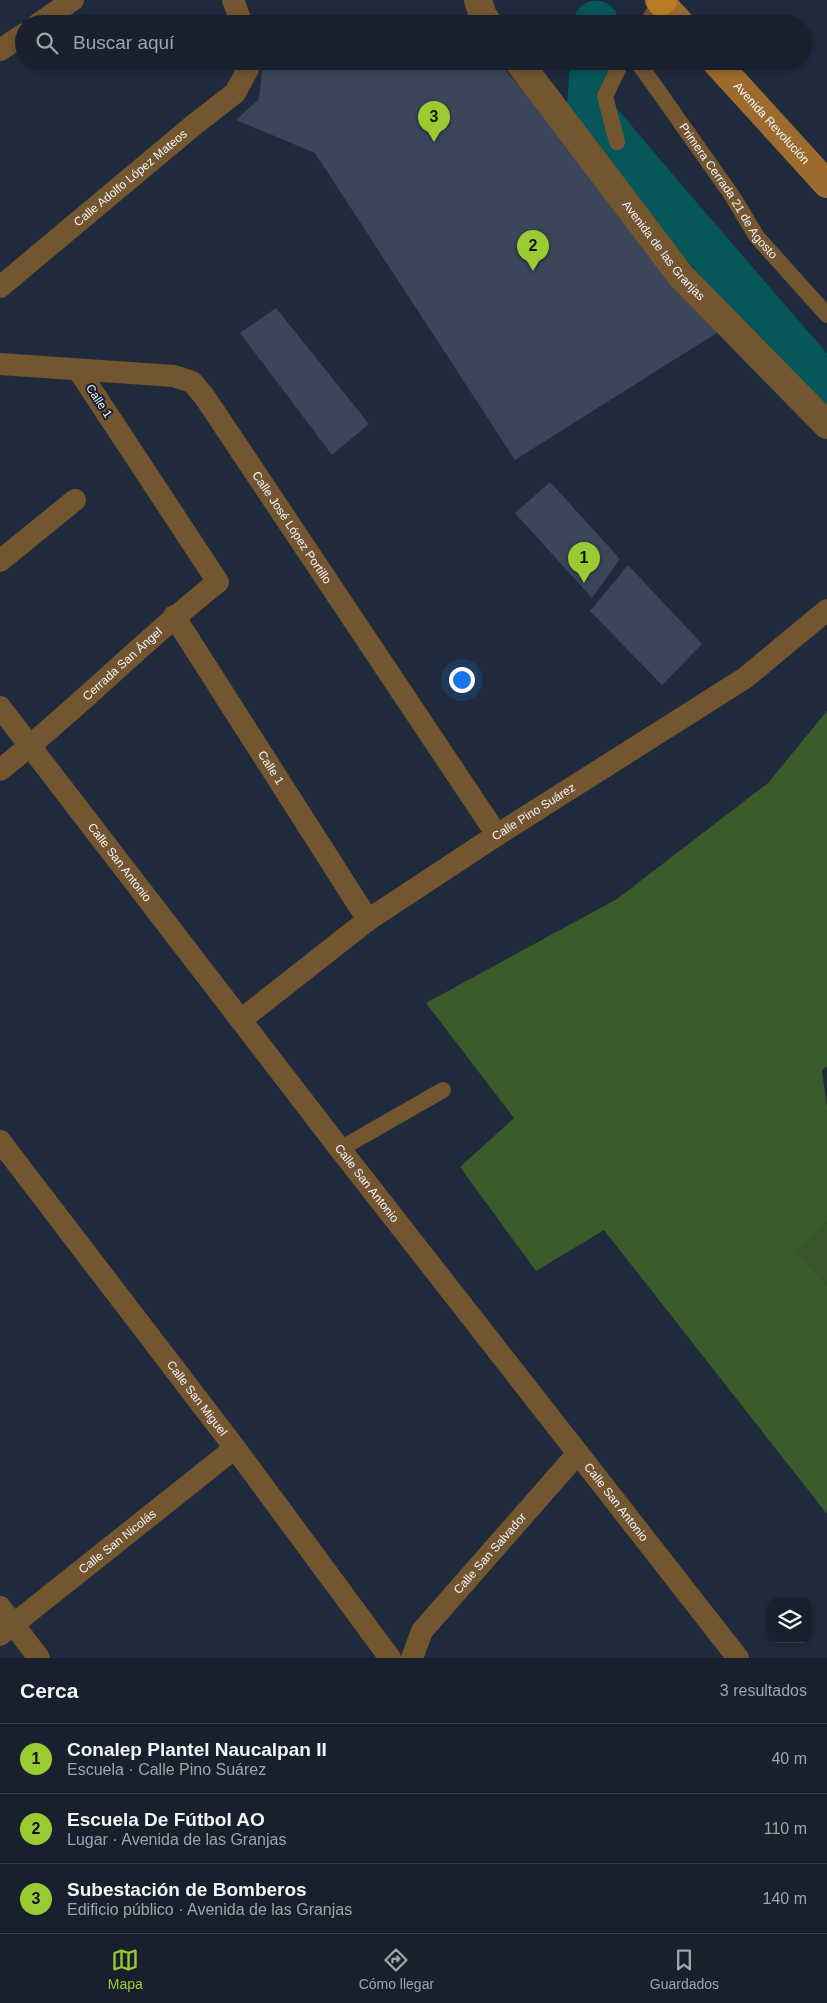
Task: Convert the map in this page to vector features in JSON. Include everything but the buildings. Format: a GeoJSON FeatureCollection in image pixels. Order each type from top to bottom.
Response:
{"type":"FeatureCollection","features":[{"type":"Feature","properties":{"kind":"main road"},"geometry":{"type":"LineString","coordinates":[[657,6],[669,15]]}},
{"type":"Feature","properties":{"kind":"main road","name":"Avenida Revolución"},"geometry":{"type":"LineString","coordinates":[[723,70],[827,184]]}},
{"type":"Feature","properties":{"kind":"street"},"geometry":{"type":"LineString","coordinates":[[51,15],[73,0]]}},
{"type":"Feature","properties":{"kind":"street"},"geometry":{"type":"LineString","coordinates":[[233,0],[239,15]]}},
{"type":"Feature","properties":{"kind":"street"},"geometry":{"type":"LineString","coordinates":[[478,0],[483,15]]}},
{"type":"Feature","properties":{"kind":"street"},"geometry":{"type":"LineString","coordinates":[[0,50],[15,40]]}},
{"type":"Feature","properties":{"kind":"street","name":"Calle Adolfo López Mateos"},"geometry":{"type":"LineString","coordinates":[[0,287],[234,93],[247,70]]}},
{"type":"Feature","properties":{"kind":"street","name":"Avenida de las Granjas"},"geometry":{"type":"LineString","coordinates":[[525,70],[681,276],[827,425]]}},
{"type":"Feature","properties":{"kind":"street"},"geometry":{"type":"LineString","coordinates":[[617,142],[605,96],[618,70]]}},
{"type":"Feature","properties":{"kind":"street","name":"Primera Cerrada 21 de Agosto"},"geometry":{"type":"LineString","coordinates":[[643,70],[731,194],[756,237],[827,315]]}},
{"type":"Feature","properties":{"kind":"street","name":"Calle José López Portillo"},"geometry":{"type":"LineString","coordinates":[[0,364],[79,371],[174,376],[192,382],[204,396],[497,835]]}},
{"type":"Feature","properties":{"kind":"street","name":"Calle 1"},"geometry":{"type":"LineString","coordinates":[[79,371],[218,582]]}},
{"type":"Feature","properties":{"kind":"street"},"geometry":{"type":"LineString","coordinates":[[0,562],[76,500]]}},
{"type":"Feature","properties":{"kind":"street","name":"Cerrada San Ángel"},"geometry":{"type":"LineString","coordinates":[[0,770],[30,747],[174,616],[218,582]]}},
{"type":"Feature","properties":{"kind":"street","name":"Calle Pino Suárez"},"geometry":{"type":"LineString","coordinates":[[242,1019],[368,920],[497,835],[745,678],[827,610]]}},
{"type":"Feature","properties":{"kind":"street","name":"Calle 1"},"geometry":{"type":"LineString","coordinates":[[174,616],[368,920]]}},
{"type":"Feature","properties":{"kind":"street","name":"Calle San Antonio"},"geometry":{"type":"LineString","coordinates":[[0,707],[340,1148],[738,1658]]}},
{"type":"Feature","properties":{"kind":"street"},"geometry":{"type":"LineString","coordinates":[[340,1148],[443,1090]]}},
{"type":"Feature","properties":{"kind":"street","name":"Calle San Miguel"},"geometry":{"type":"LineString","coordinates":[[0,1141],[235,1448],[390,1658]]}},
{"type":"Feature","properties":{"kind":"street","name":"Calle San Nicolás"},"geometry":{"type":"LineString","coordinates":[[4,1622],[235,1448]]}},
{"type":"Feature","properties":{"kind":"street","name":"Calle San Salvador"},"geometry":{"type":"LineString","coordinates":[[412,1658],[422,1631],[578,1453]]}},
{"type":"Feature","properties":{"kind":"street"},"geometry":{"type":"LineString","coordinates":[[4,1622],[39,1658]]}},
{"type":"Feature","properties":{"kind":"green space"},"geometry":{"type":"Polygon","coordinates":[[[827,711],[827,1066],[822,1071],[827,1107],[827,1222],[796,1254],[827,1285],[827,1514],[604,1230],[536,1271],[460,1167],[514,1118],[426,1003],[617,899],[768,783],[827,711]]]}},
{"type":"Feature","properties":{"kind":"green space"},"geometry":{"type":"Polygon","coordinates":[[[827,1222],[827,1285],[795,1254],[827,1222]]]}},
{"type":"Feature","properties":{"kind":"waterway"},"geometry":{"type":"LineString","coordinates":[[592,70],[589,110],[827,388]]}},
{"type":"Feature","properties":{"kind":"place","name":"Subestación de Bomberos"},"geometry":{"type":"Point","coordinates":[434,142]}},
{"type":"Feature","properties":{"kind":"place","name":"Escuela De Fútbol AO"},"geometry":{"type":"Point","coordinates":[533,271]}},
{"type":"Feature","properties":{"kind":"place","name":"Conalep Plantel Naucalpan II"},"geometry":{"type":"Point","coordinates":[584,583]}}]}
